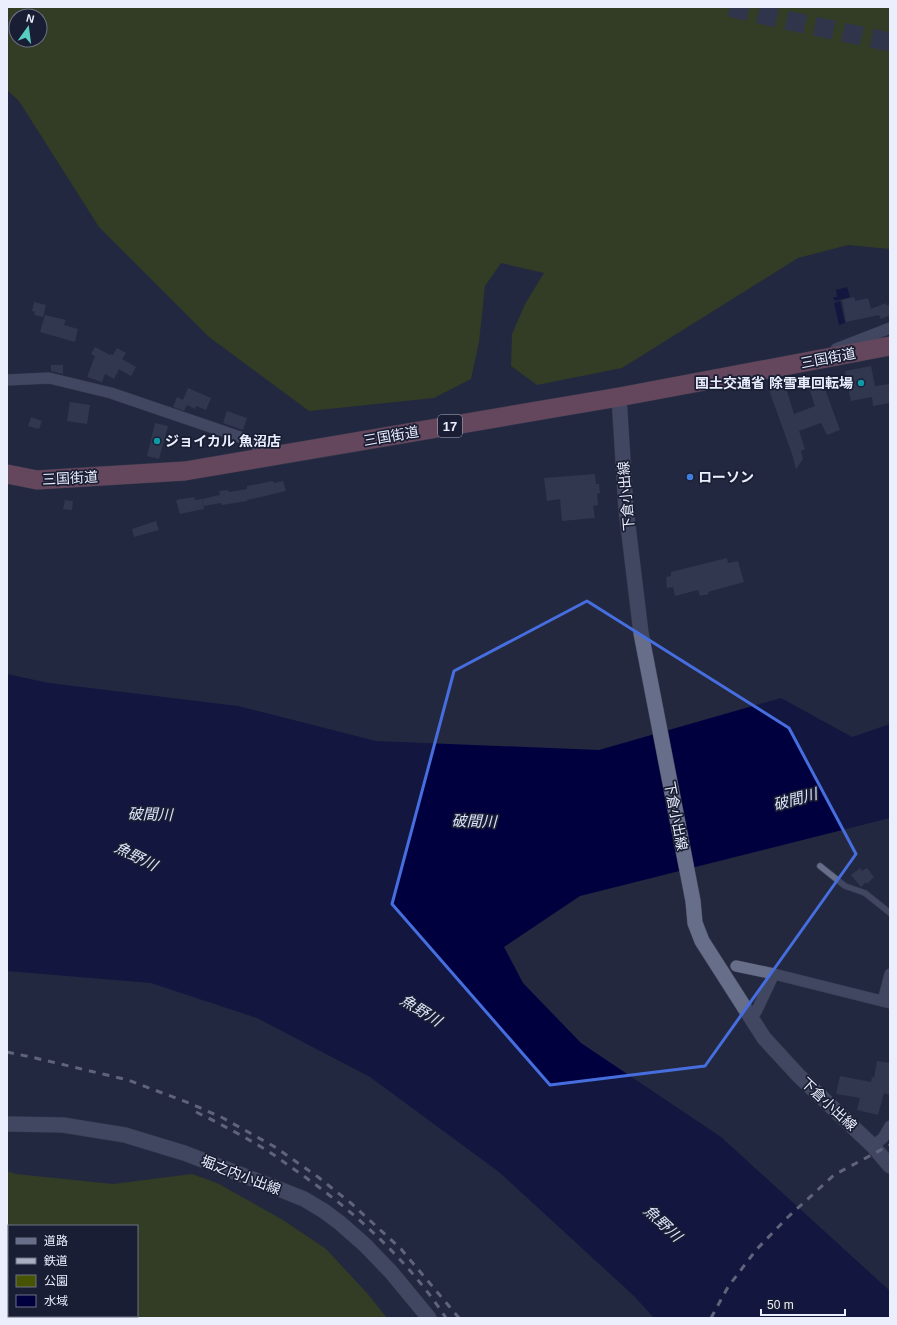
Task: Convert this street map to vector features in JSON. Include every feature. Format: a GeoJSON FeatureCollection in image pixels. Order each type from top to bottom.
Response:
{"type":"FeatureCollection","features":[{"type":"Feature","properties":{"kind":"highway","name":"三国街道"},"geometry":{"type":"LineString","coordinates":[[7,474],[37,480],[185,471],[619,397],[890,346]]}},
{"type":"Feature","properties":{"kind":"main road","name":"下倉小出線"},"geometry":{"type":"LineString","coordinates":[[619,397],[626,509],[643,641],[693,901],[695,923],[702,940],[764,1038],[799,1076],[873,1146],[890,1166]]}},
{"type":"Feature","properties":{"kind":"main road","name":"堀之内小出線"},"geometry":{"type":"LineString","coordinates":[[7,1124],[63,1125],[125,1135],[184,1152],[304,1199],[324,1211],[366,1245],[391,1272],[429,1318]]}},
{"type":"Feature","properties":{"kind":"street"},"geometry":{"type":"LineString","coordinates":[[804,362],[890,328]]}},
{"type":"Feature","properties":{"kind":"street"},"geometry":{"type":"LineString","coordinates":[[7,380],[49,378],[111,393],[240,437],[276,455]]}},
{"type":"Feature","properties":{"kind":"street"},"geometry":{"type":"LineString","coordinates":[[736,966],[886,1002],[890,974]]}},
{"type":"Feature","properties":{"kind":"street"},"geometry":{"type":"LineString","coordinates":[[750,1016],[756,1012],[774,974]]}},
{"type":"Feature","properties":{"kind":"street"},"geometry":{"type":"LineString","coordinates":[[873,1146],[883,1138],[890,1126]]}},
{"type":"Feature","properties":{"kind":"lane"},"geometry":{"type":"LineString","coordinates":[[820,866],[845,886],[865,893],[890,913]]}},
{"type":"Feature","properties":{"kind":"highlighted area"},"geometry":{"type":"Polygon","coordinates":[[[587,601],[789,728],[856,854],[705,1066],[550,1085],[392,904],[454,671],[587,601]]]}},
{"type":"Feature","properties":{"kind":"green space"},"geometry":{"type":"Polygon","coordinates":[[[7,7],[890,7],[890,249],[848,245],[798,258],[622,368],[537,385],[511,366],[512,334],[525,304],[544,273],[501,263],[485,286],[479,342],[471,379],[434,398],[309,411],[209,337],[99,227],[19,101],[7,90],[7,7]]]}},
{"type":"Feature","properties":{"kind":"green space"},"geometry":{"type":"Polygon","coordinates":[[[7,1171],[16,1174],[113,1184],[192,1174],[217,1183],[283,1220],[326,1249],[367,1293],[387,1318],[7,1318],[7,1171]]]}},
{"type":"Feature","properties":{"kind":"water"},"geometry":{"type":"Polygon","coordinates":[[[847,287],[850,297],[835,301],[833,297],[837,297],[836,290],[847,287]]]}},
{"type":"Feature","properties":{"kind":"water"},"geometry":{"type":"Polygon","coordinates":[[[840,301],[845,323],[839,325],[834,303],[840,301]]]}},
{"type":"Feature","properties":{"kind":"water"},"geometry":{"type":"Polygon","coordinates":[[[7,674],[49,683],[238,706],[376,741],[599,750],[781,698],[852,737],[890,724],[890,818],[580,896],[504,947],[523,983],[581,1043],[721,1137],[890,1291],[890,1318],[654,1318],[634,1296],[499,1172],[370,1077],[257,1018],[151,983],[7,971],[7,674]]]}},
{"type":"Feature","properties":{"kind":"building"},"geometry":{"type":"Polygon","coordinates":[[[854,297],[855,301],[868,298],[871,309],[886,303],[887,306],[890,304],[890,315],[881,319],[879,315],[846,322],[842,300],[854,297]]]}},
{"type":"Feature","properties":{"kind":"building"},"geometry":{"type":"Polygon","coordinates":[[[34,302],[46,305],[43,317],[34,315],[35,312],[32,311],[34,302]]]}},
{"type":"Feature","properties":{"kind":"building"},"geometry":{"type":"Polygon","coordinates":[[[45,315],[66,320],[64,325],[78,329],[75,342],[40,332],[45,315]]]}},
{"type":"Feature","properties":{"kind":"building"},"geometry":{"type":"Polygon","coordinates":[[[95,347],[110,355],[113,355],[117,348],[126,353],[122,359],[136,367],[131,376],[119,369],[114,379],[105,374],[102,382],[87,377],[95,356],[91,354],[95,347]]]}},
{"type":"Feature","properties":{"kind":"building"},"geometry":{"type":"Polygon","coordinates":[[[51,365],[63,365],[63,374],[51,371],[51,365]]]}},
{"type":"Feature","properties":{"kind":"building","name":"国土交通省 除雪車回転場"},"geometry":{"type":"Polygon","coordinates":[[[871,366],[875,386],[890,384],[890,403],[873,406],[872,397],[851,401],[845,371],[871,366]]]}},
{"type":"Feature","properties":{"kind":"building"},"geometry":{"type":"Polygon","coordinates":[[[822,381],[840,430],[827,435],[821,423],[799,431],[805,449],[801,451],[803,459],[796,469],[769,390],[785,385],[794,414],[815,406],[808,385],[822,381]]]}},
{"type":"Feature","properties":{"kind":"building"},"geometry":{"type":"Polygon","coordinates":[[[188,388],[211,398],[206,410],[196,406],[195,409],[187,405],[184,411],[173,407],[177,397],[183,400],[188,388]]]}},
{"type":"Feature","properties":{"kind":"building"},"geometry":{"type":"Polygon","coordinates":[[[70,402],[90,405],[87,424],[67,421],[70,402]]]}},
{"type":"Feature","properties":{"kind":"building"},"geometry":{"type":"Polygon","coordinates":[[[227,411],[247,418],[243,430],[223,423],[227,411]]]}},
{"type":"Feature","properties":{"kind":"building"},"geometry":{"type":"Polygon","coordinates":[[[31,417],[42,421],[39,429],[28,426],[31,417]]]}},
{"type":"Feature","properties":{"kind":"building","name":"ジョイカル 魚沼店"},"geometry":{"type":"Polygon","coordinates":[[[155,423],[168,426],[159,459],[147,456],[155,423]]]}},
{"type":"Feature","properties":{"kind":"building"},"geometry":{"type":"Polygon","coordinates":[[[595,474],[596,484],[599,484],[600,493],[597,494],[598,505],[593,506],[595,518],[562,521],[560,499],[547,501],[544,478],[595,474]]]}},
{"type":"Feature","properties":{"kind":"building"},"geometry":{"type":"Polygon","coordinates":[[[273,481],[274,483],[283,481],[286,491],[247,501],[204,506],[202,499],[220,495],[219,491],[228,490],[229,492],[247,489],[247,486],[273,481]]]}},
{"type":"Feature","properties":{"kind":"building"},"geometry":{"type":"Polygon","coordinates":[[[194,497],[195,500],[202,499],[204,509],[180,514],[176,500],[194,497]]]}},
{"type":"Feature","properties":{"kind":"building"},"geometry":{"type":"Polygon","coordinates":[[[65,500],[73,501],[72,510],[63,509],[65,500]]]}},
{"type":"Feature","properties":{"kind":"building"},"geometry":{"type":"Polygon","coordinates":[[[156,521],[159,530],[134,537],[132,529],[156,521]]]}},
{"type":"Feature","properties":{"kind":"building"},"geometry":{"type":"Polygon","coordinates":[[[727,558],[728,563],[738,561],[744,582],[708,592],[709,594],[700,596],[698,590],[675,596],[673,587],[667,588],[666,577],[671,576],[671,572],[727,558]]]}},
{"type":"Feature","properties":{"kind":"building"},"geometry":{"type":"Polygon","coordinates":[[[860,868],[862,871],[867,868],[874,877],[867,884],[866,882],[861,887],[851,875],[860,868]]]}},
{"type":"Feature","properties":{"kind":"building"},"geometry":{"type":"Polygon","coordinates":[[[877,1061],[890,1063],[890,1095],[884,1093],[878,1115],[857,1110],[860,1098],[836,1094],[840,1076],[871,1082],[872,1077],[874,1078],[877,1061]]]}},
{"type":"Feature","properties":{"kind":"tunnel"},"geometry":{"type":"LineString","coordinates":[[730,7],[890,42]]}},
{"type":"Feature","properties":{"kind":"railway"},"geometry":{"type":"LineString","coordinates":[[7,1052],[128,1080],[189,1103],[223,1118],[275,1147],[318,1177],[352,1204],[401,1249],[459,1318]]}},
{"type":"Feature","properties":{"kind":"railway"},"geometry":{"type":"LineString","coordinates":[[196,1112],[230,1129],[267,1151],[319,1187],[360,1220],[415,1276],[446,1318]]}},
{"type":"Feature","properties":{"kind":"railway"},"geometry":{"type":"LineString","coordinates":[[711,1318],[728,1287],[756,1250],[788,1217],[834,1175],[890,1145]]}},
{"type":"Feature","properties":{"kind":"place","name":"国土交通省 除雪車回転場"},"geometry":{"type":"Point","coordinates":[861,383]}},
{"type":"Feature","properties":{"kind":"place","name":"ジョイカル 魚沼店"},"geometry":{"type":"Point","coordinates":[157,441]}},
{"type":"Feature","properties":{"kind":"place","name":"ローソン"},"geometry":{"type":"Point","coordinates":[690,477]}},
{"type":"Feature","properties":{"kind":"water label","name":"破間川"},"geometry":{"type":"Point","coordinates":[795,799]}},
{"type":"Feature","properties":{"kind":"water label","name":"破間川"},"geometry":{"type":"Point","coordinates":[150,814]}},
{"type":"Feature","properties":{"kind":"water label","name":"破間川"},"geometry":{"type":"Point","coordinates":[474,821]}},
{"type":"Feature","properties":{"kind":"water label","name":"魚野川"},"geometry":{"type":"Point","coordinates":[136,856]}},
{"type":"Feature","properties":{"kind":"water label","name":"魚野川"},"geometry":{"type":"Point","coordinates":[421,1010]}},
{"type":"Feature","properties":{"kind":"water label","name":"魚野川"},"geometry":{"type":"Point","coordinates":[663,1223]}}]}
